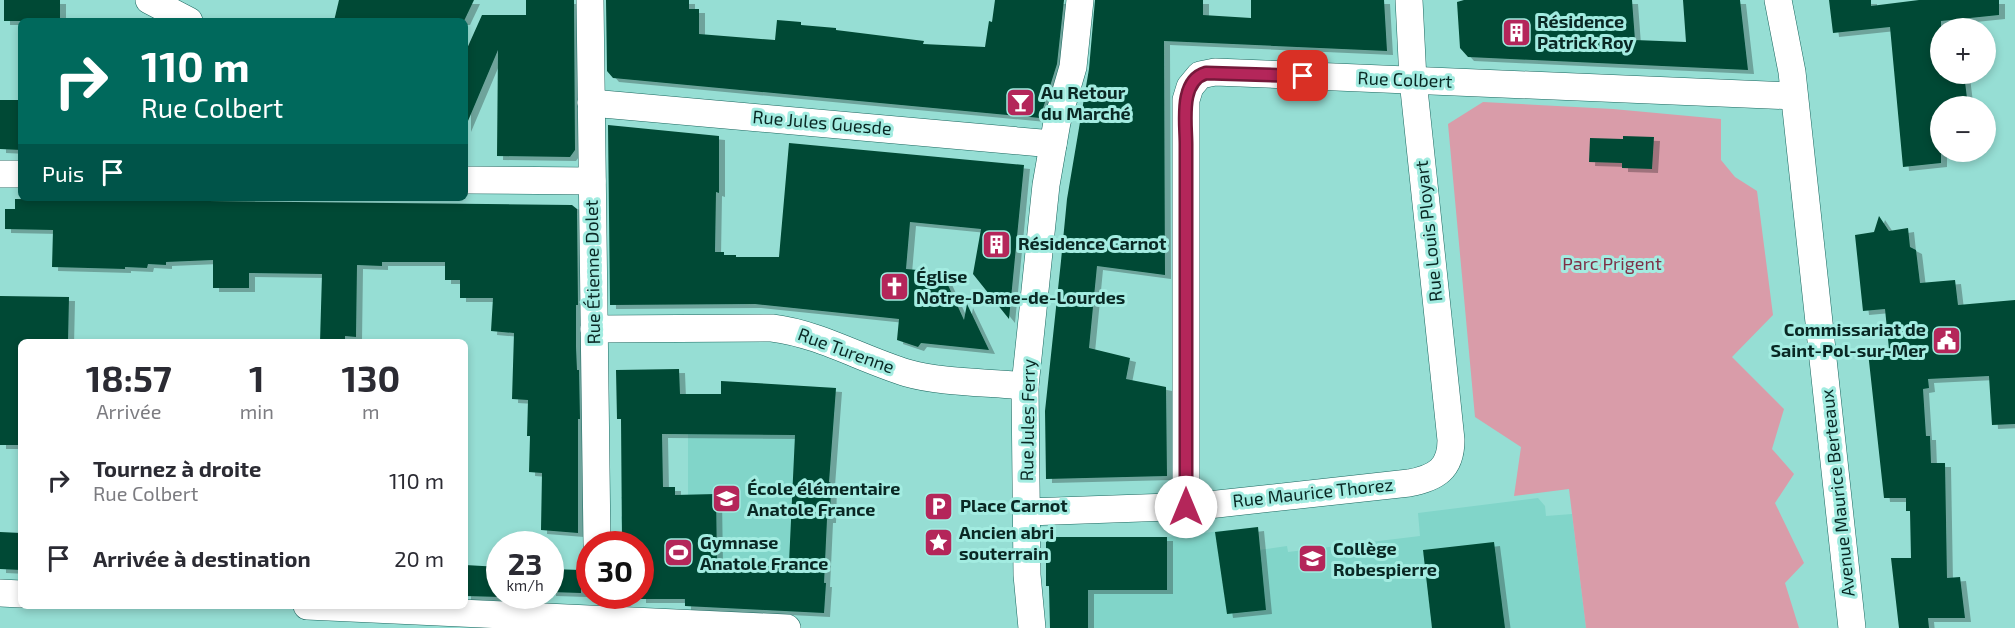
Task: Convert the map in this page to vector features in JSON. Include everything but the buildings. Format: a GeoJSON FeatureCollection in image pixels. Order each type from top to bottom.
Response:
{"type":"FeatureCollection","features":[{"type":"Feature","properties":{"kind":"street"},"geometry":{"type":"LineString","coordinates":[[149,0],[183,18]]}},
{"type":"Feature","properties":{"kind":"street","name":"Rue Étienne Dolet"},"geometry":{"type":"LineString","coordinates":[[590,0],[597,531]]}},
{"type":"Feature","properties":{"kind":"street","name":"Rue Jules Ferry"},"geometry":{"type":"LineString","coordinates":[[1032,628],[1027,575],[1025,386],[1040,227],[1057,122],[1072,67],[1080,0]]}},
{"type":"Feature","properties":{"kind":"street","name":"Rue Louis Ployart"},"geometry":{"type":"LineString","coordinates":[[1409,0],[1413,80],[1451,440],[1448,461]]}},
{"type":"Feature","properties":{"kind":"street","name":"Avenue Maurice Berteaux"},"geometry":{"type":"LineString","coordinates":[[1778,0],[1793,84],[1852,628]]}},
{"type":"Feature","properties":{"kind":"street","name":"Avenue Maurice Berteaux"},"geometry":{"type":"LineString","coordinates":[[1793,84],[1795,0]]}},
{"type":"Feature","properties":{"kind":"street","name":"Rue Colbert"},"geometry":{"type":"LineString","coordinates":[[1186,507],[1186,100],[1192,82],[1200,75],[1215,72],[1413,80],[1793,84]]}},
{"type":"Feature","properties":{"kind":"street","name":"Rue Jules Guesde"},"geometry":{"type":"LineString","coordinates":[[591,103],[1053,144]]}},
{"type":"Feature","properties":{"kind":"street"},"geometry":{"type":"LineString","coordinates":[[0,174],[18,174]]}},
{"type":"Feature","properties":{"kind":"street"},"geometry":{"type":"LineString","coordinates":[[468,180],[592,181]]}},
{"type":"Feature","properties":{"kind":"street","name":"Rue Turenne"},"geometry":{"type":"LineString","coordinates":[[594,329],[772,328],[812,336],[912,374],[1025,386]]}},
{"type":"Feature","properties":{"kind":"street","name":"Rue Maurice Thorez"},"geometry":{"type":"LineString","coordinates":[[1027,512],[1186,507],[1409,483],[1424,480],[1438,473],[1448,461]]}},
{"type":"Feature","properties":{"kind":"street"},"geometry":{"type":"LineString","coordinates":[[0,593],[18,594]]}},
{"type":"Feature","properties":{"kind":"street"},"geometry":{"type":"LineString","coordinates":[[416,609],[599,614],[787,628]]}},
{"type":"Feature","properties":{"kind":"shaded area","name":"École élémentaire Anatole France"},"geometry":{"type":"Polygon","coordinates":[[[744,383],[836,388],[829,482],[831,483],[830,519],[827,520],[824,613],[685,606],[684,599],[654,599],[654,531],[622,531],[621,497],[688,497],[688,418],[744,383]]]}},
{"type":"Feature","properties":{"kind":"shaded area","name":"Collège Robespierre"},"geometry":{"type":"Polygon","coordinates":[[[1538,498],[1545,506],[1546,516],[1572,514],[1586,628],[1050,628],[1049,587],[1046,586],[1046,537],[1167,537],[1258,527],[1259,550],[1287,546],[1288,552],[1420,536],[1418,513],[1538,498]]]}},
{"type":"Feature","properties":{"kind":"green space","name":"Parc Prigent"},"geometry":{"type":"Polygon","coordinates":[[[1483,102],[1613,109],[1721,119],[1721,160],[1735,177],[1757,191],[1773,315],[1732,357],[1784,409],[1772,449],[1794,474],[1775,503],[1804,563],[1785,583],[1799,628],[1586,628],[1569,489],[1514,496],[1521,447],[1475,417],[1448,124],[1483,102]]]}},
{"type":"Feature","properties":{"kind":"place","name":"Résidence Patrick Roy"},"geometry":{"type":"Point","coordinates":[1516,32]}},
{"type":"Feature","properties":{"kind":"place","name":"Au Retour du Marché"},"geometry":{"type":"Point","coordinates":[1020,103]}},
{"type":"Feature","properties":{"kind":"place","name":"Résidence Carnot"},"geometry":{"type":"Point","coordinates":[997,244]}},
{"type":"Feature","properties":{"kind":"place","name":"Église Notre-Dame-de-Lourdes"},"geometry":{"type":"Point","coordinates":[895,287]}},
{"type":"Feature","properties":{"kind":"place","name":"Commissariat de Saint-Pol-sur-Mer"},"geometry":{"type":"Point","coordinates":[1947,340]}},
{"type":"Feature","properties":{"kind":"place","name":"École élémentaire Anatole France"},"geometry":{"type":"Point","coordinates":[726,499]}},
{"type":"Feature","properties":{"kind":"place","name":"Place Carnot"},"geometry":{"type":"Point","coordinates":[939,506]}},
{"type":"Feature","properties":{"kind":"place","name":"Ancien abri souterrain"},"geometry":{"type":"Point","coordinates":[938,543]}},
{"type":"Feature","properties":{"kind":"place","name":"Gymnase Anatole France"},"geometry":{"type":"Point","coordinates":[679,553]}},
{"type":"Feature","properties":{"kind":"place","name":"Collège Robespierre"},"geometry":{"type":"Point","coordinates":[1312,559]}},
{"type":"Feature","properties":{"kind":"route"},"geometry":{"type":"LineString","coordinates":[[1186,507],[1186,100],[1188,92],[1192,82],[1206,73],[1303,76]]}}]}
